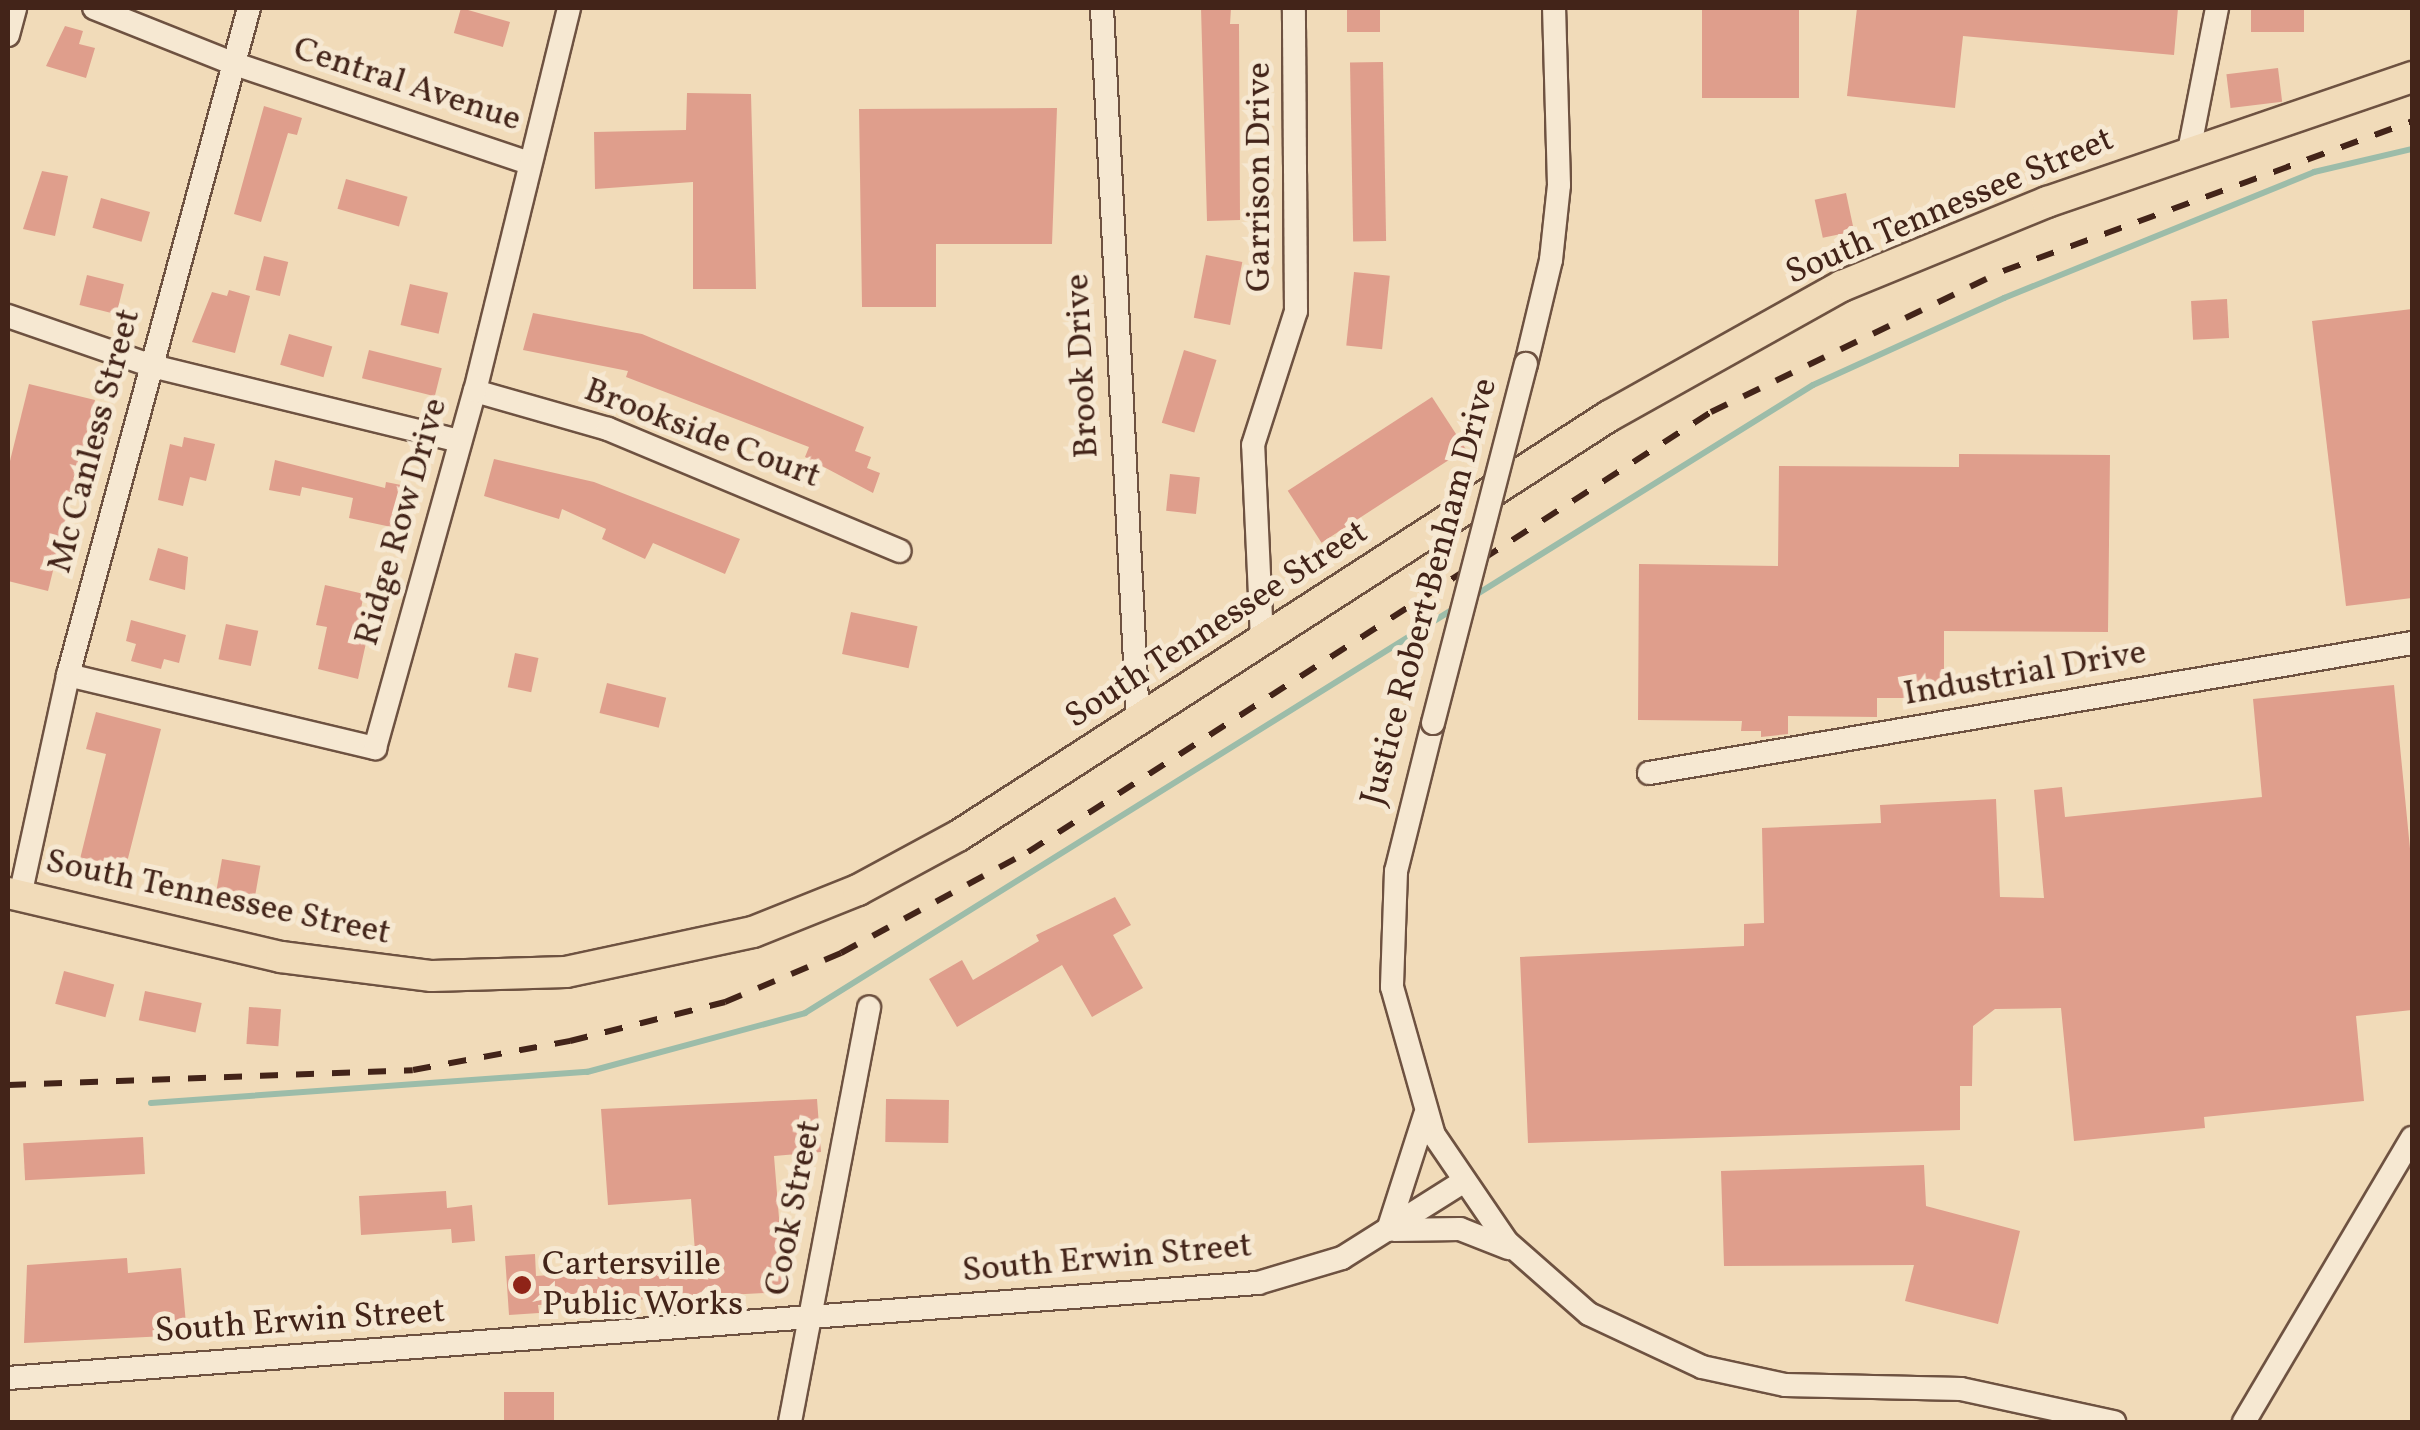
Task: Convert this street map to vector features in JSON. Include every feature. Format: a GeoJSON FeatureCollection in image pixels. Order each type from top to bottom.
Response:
{"type":"FeatureCollection","features":[{"type":"Feature","properties":{"kind":"main road","name":"South Tennessee Street"},"geometry":{"type":"LineString","coordinates":[[14,895],[281,957],[378,972],[487,977],[612,966],[752,932],[858,890],[1138,721],[1609,416],[1767,325],[1917,252],[2189,151],[2412,77]]}},
{"type":"Feature","properties":{"kind":"street"},"geometry":{"type":"LineString","coordinates":[[8,35],[14,8]]}},
{"type":"Feature","properties":{"kind":"street","name":"Central Avenue"},"geometry":{"type":"LineString","coordinates":[[94,8],[235,64],[530,163]]}},
{"type":"Feature","properties":{"kind":"street","name":"Mc Canless Street"},"geometry":{"type":"LineString","coordinates":[[14,895],[68,676],[250,8]]}},
{"type":"Feature","properties":{"kind":"street","name":"Ridge Row Drive"},"geometry":{"type":"LineString","coordinates":[[68,676],[375,748],[475,391],[569,8]]}},
{"type":"Feature","properties":{"kind":"street","name":"Brook Drive"},"geometry":{"type":"LineString","coordinates":[[1102,8],[1138,721]]}},
{"type":"Feature","properties":{"kind":"street","name":"Garrison Drive"},"geometry":{"type":"LineString","coordinates":[[1262,640],[1253,445],[1296,311],[1294,8]]}},
{"type":"Feature","properties":{"kind":"street","name":"Justice Robert Benham Drive"},"geometry":{"type":"LineString","coordinates":[[1461,1182],[1425,1114],[1400,1026],[1390,931],[1402,838],[1550,260],[1559,185],[1554,8]]}},
{"type":"Feature","properties":{"kind":"street"},"geometry":{"type":"LineString","coordinates":[[2189,151],[2217,8]]}},
{"type":"Feature","properties":{"kind":"street"},"geometry":{"type":"LineString","coordinates":[[8,316],[152,366],[460,442]]}},
{"type":"Feature","properties":{"kind":"street","name":"Brookside Court"},"geometry":{"type":"LineString","coordinates":[[475,391],[608,429],[899,552]]}},
{"type":"Feature","properties":{"kind":"street","name":"Industrial Drive"},"geometry":{"type":"LineString","coordinates":[[1649,773],[2412,644]]}},
{"type":"Feature","properties":{"kind":"street","name":"Cook Street"},"geometry":{"type":"LineString","coordinates":[[790,1422],[868,1007]]}},
{"type":"Feature","properties":{"kind":"street"},"geometry":{"type":"LineString","coordinates":[[1425,1114],[1386,1231],[1460,1230],[1516,1252]]}},
{"type":"Feature","properties":{"kind":"street"},"geometry":{"type":"LineString","coordinates":[[2244,1422],[2412,1138]]}},
{"type":"Feature","properties":{"kind":"street"},"geometry":{"type":"LineString","coordinates":[[1461,1182],[1516,1252],[1605,1324],[1702,1366],[1784,1385],[1987,1393],[2114,1422]]}},
{"type":"Feature","properties":{"kind":"street","name":"South Erwin Street"},"geometry":{"type":"LineString","coordinates":[[8,1378],[1277,1280],[1315,1270],[1386,1231],[1461,1182]]}},
{"type":"Feature","properties":{"kind":"building"},"geometry":{"type":"Polygon","coordinates":[[[461,8],[510,22],[503,47],[454,33],[461,8]]]}},
{"type":"Feature","properties":{"kind":"building"},"geometry":{"type":"Polygon","coordinates":[[[1201,8],[1231,8],[1230,24],[1239,24],[1240,220],[1207,221],[1201,8]]]}},
{"type":"Feature","properties":{"kind":"building"},"geometry":{"type":"Polygon","coordinates":[[[1347,8],[1380,8],[1380,32],[1347,32],[1347,8]]]}},
{"type":"Feature","properties":{"kind":"building"},"geometry":{"type":"Polygon","coordinates":[[[1702,8],[1799,8],[1799,98],[1702,98],[1702,8]]]}},
{"type":"Feature","properties":{"kind":"building"},"geometry":{"type":"Polygon","coordinates":[[[1857,8],[2178,8],[2174,55],[1963,36],[1955,108],[1847,96],[1857,8]]]}},
{"type":"Feature","properties":{"kind":"building"},"geometry":{"type":"Polygon","coordinates":[[[2251,8],[2304,8],[2304,32],[2251,32],[2251,8]]]}},
{"type":"Feature","properties":{"kind":"building"},"geometry":{"type":"Polygon","coordinates":[[[65,26],[83,31],[79,44],[95,48],[86,78],[46,66],[65,26]]]}},
{"type":"Feature","properties":{"kind":"building"},"geometry":{"type":"Polygon","coordinates":[[[1383,62],[1386,241],[1353,242],[1350,63],[1383,62]]]}},
{"type":"Feature","properties":{"kind":"building"},"geometry":{"type":"Polygon","coordinates":[[[2278,68],[2282,102],[2231,108],[2226,74],[2278,68]]]}},
{"type":"Feature","properties":{"kind":"building"},"geometry":{"type":"Polygon","coordinates":[[[687,93],[751,94],[756,289],[693,289],[693,182],[595,189],[594,132],[686,130],[687,93]]]}},
{"type":"Feature","properties":{"kind":"building"},"geometry":{"type":"Polygon","coordinates":[[[264,106],[302,118],[297,135],[288,133],[261,222],[234,214],[264,106]]]}},
{"type":"Feature","properties":{"kind":"building"},"geometry":{"type":"Polygon","coordinates":[[[1057,108],[1052,244],[936,244],[936,307],[862,307],[859,109],[1057,108]]]}},
{"type":"Feature","properties":{"kind":"building"},"geometry":{"type":"Polygon","coordinates":[[[42,171],[68,176],[55,236],[23,229],[42,171]]]}},
{"type":"Feature","properties":{"kind":"building"},"geometry":{"type":"Polygon","coordinates":[[[346,179],[408,197],[399,226],[337,209],[346,179]]]}},
{"type":"Feature","properties":{"kind":"building"},"geometry":{"type":"Polygon","coordinates":[[[1846,193],[1854,231],[1823,238],[1815,200],[1846,193]]]}},
{"type":"Feature","properties":{"kind":"building"},"geometry":{"type":"Polygon","coordinates":[[[101,198],[150,212],[141,242],[92,228],[101,198]]]}},
{"type":"Feature","properties":{"kind":"building"},"geometry":{"type":"Polygon","coordinates":[[[1206,255],[1242,262],[1230,325],[1194,318],[1206,255]]]}},
{"type":"Feature","properties":{"kind":"building"},"geometry":{"type":"Polygon","coordinates":[[[264,256],[288,262],[280,296],[256,290],[264,256]]]}},
{"type":"Feature","properties":{"kind":"building"},"geometry":{"type":"Polygon","coordinates":[[[1354,272],[1390,276],[1382,349],[1346,346],[1354,272]]]}},
{"type":"Feature","properties":{"kind":"building"},"geometry":{"type":"Polygon","coordinates":[[[87,275],[124,284],[116,314],[80,305],[87,275]]]}},
{"type":"Feature","properties":{"kind":"building"},"geometry":{"type":"Polygon","coordinates":[[[410,284],[448,293],[439,334],[401,325],[410,284]]]}},
{"type":"Feature","properties":{"kind":"building"},"geometry":{"type":"Polygon","coordinates":[[[229,290],[250,296],[235,353],[192,342],[212,292],[227,296],[229,290]]]}},
{"type":"Feature","properties":{"kind":"building"},"geometry":{"type":"Polygon","coordinates":[[[2227,299],[2229,338],[2193,340],[2191,301],[2227,299]]]}},
{"type":"Feature","properties":{"kind":"building"},"geometry":{"type":"Polygon","coordinates":[[[2412,309],[2412,598],[2346,606],[2312,321],[2412,309]]]}},
{"type":"Feature","properties":{"kind":"building"},"geometry":{"type":"Polygon","coordinates":[[[533,313],[642,334],[864,427],[855,451],[871,457],[867,468],[880,473],[873,493],[805,457],[809,447],[626,377],[628,371],[523,350],[533,313]]]}},
{"type":"Feature","properties":{"kind":"building"},"geometry":{"type":"Polygon","coordinates":[[[289,334],[332,346],[323,377],[280,365],[289,334]]]}},
{"type":"Feature","properties":{"kind":"building"},"geometry":{"type":"Polygon","coordinates":[[[369,350],[442,368],[435,396],[362,378],[369,350]]]}},
{"type":"Feature","properties":{"kind":"building"},"geometry":{"type":"Polygon","coordinates":[[[1184,350],[1217,360],[1194,433],[1162,423],[1184,350]]]}},
{"type":"Feature","properties":{"kind":"building"},"geometry":{"type":"Polygon","coordinates":[[[29,384],[95,400],[48,591],[8,581],[8,469],[29,384]]]}},
{"type":"Feature","properties":{"kind":"building"},"geometry":{"type":"Polygon","coordinates":[[[1432,397],[1466,449],[1322,543],[1288,491],[1432,397]]]}},
{"type":"Feature","properties":{"kind":"building"},"geometry":{"type":"Polygon","coordinates":[[[184,437],[215,444],[206,481],[190,477],[183,506],[158,500],[170,444],[182,447],[184,437]]]}},
{"type":"Feature","properties":{"kind":"building"},"geometry":{"type":"Polygon","coordinates":[[[1959,454],[2110,455],[2108,632],[1944,631],[1944,698],[1877,698],[1877,717],[1788,716],[1788,734],[1761,737],[1761,731],[1741,731],[1742,721],[1638,720],[1639,564],[1778,566],[1779,466],[1959,467],[1959,454]]]}},
{"type":"Feature","properties":{"kind":"building"},"geometry":{"type":"Polygon","coordinates":[[[494,459],[594,482],[740,539],[725,574],[653,543],[645,559],[602,539],[606,529],[562,509],[559,519],[484,496],[494,459]]]}},
{"type":"Feature","properties":{"kind":"building"},"geometry":{"type":"Polygon","coordinates":[[[275,460],[385,488],[386,482],[406,486],[396,528],[349,518],[353,498],[302,487],[300,496],[269,490],[275,460]]]}},
{"type":"Feature","properties":{"kind":"building"},"geometry":{"type":"Polygon","coordinates":[[[1170,474],[1200,477],[1196,514],[1166,511],[1170,474]]]}},
{"type":"Feature","properties":{"kind":"building"},"geometry":{"type":"Polygon","coordinates":[[[158,548],[188,557],[185,590],[149,580],[158,548]]]}},
{"type":"Feature","properties":{"kind":"building"},"geometry":{"type":"Polygon","coordinates":[[[325,585],[364,594],[360,613],[372,616],[358,679],[318,669],[327,627],[316,625],[325,585]]]}},
{"type":"Feature","properties":{"kind":"building"},"geometry":{"type":"Polygon","coordinates":[[[851,612],[918,626],[909,668],[842,654],[851,612]]]}},
{"type":"Feature","properties":{"kind":"building"},"geometry":{"type":"Polygon","coordinates":[[[131,620],[186,635],[179,663],[164,659],[161,669],[131,661],[136,644],[126,641],[131,620]]]}},
{"type":"Feature","properties":{"kind":"building"},"geometry":{"type":"Polygon","coordinates":[[[226,624],[258,631],[251,666],[219,659],[226,624]]]}},
{"type":"Feature","properties":{"kind":"building"},"geometry":{"type":"Polygon","coordinates":[[[515,653],[538,658],[531,692],[508,687],[515,653]]]}},
{"type":"Feature","properties":{"kind":"building"},"geometry":{"type":"Polygon","coordinates":[[[607,683],[666,698],[659,728],[600,713],[607,683]]]}},
{"type":"Feature","properties":{"kind":"building"},"geometry":{"type":"Polygon","coordinates":[[[2394,685],[2412,869],[2412,1010],[2356,1016],[2364,1101],[2204,1117],[2205,1128],[2074,1141],[2061,1008],[1995,1009],[1973,1026],[1972,1086],[1960,1086],[1960,1130],[1528,1143],[1520,957],[1744,946],[1744,924],[1764,923],[1762,828],[1881,823],[1880,805],[1996,799],[2000,897],[2044,898],[2034,790],[2062,787],[2065,817],[2262,797],[2253,699],[2394,685]]]}},
{"type":"Feature","properties":{"kind":"building"},"geometry":{"type":"Polygon","coordinates":[[[96,712],[161,729],[125,870],[80,859],[106,754],[86,749],[96,712]]]}},
{"type":"Feature","properties":{"kind":"building"},"geometry":{"type":"Polygon","coordinates":[[[222,859],[260,866],[255,895],[217,889],[222,859]]]}},
{"type":"Feature","properties":{"kind":"building"},"geometry":{"type":"Polygon","coordinates":[[[1115,897],[1131,925],[1113,935],[1143,988],[1092,1017],[1062,965],[957,1027],[929,979],[962,960],[973,980],[1039,941],[1036,935],[1115,897]]]}},
{"type":"Feature","properties":{"kind":"building"},"geometry":{"type":"Polygon","coordinates":[[[64,971],[114,984],[105,1017],[55,1004],[64,971]]]}},
{"type":"Feature","properties":{"kind":"building"},"geometry":{"type":"Polygon","coordinates":[[[145,991],[202,1003],[195,1032],[139,1020],[145,991]]]}},
{"type":"Feature","properties":{"kind":"building"},"geometry":{"type":"Polygon","coordinates":[[[249,1007],[281,1009],[278,1046],[246,1044],[249,1007]]]}},
{"type":"Feature","properties":{"kind":"building"},"geometry":{"type":"Polygon","coordinates":[[[817,1099],[821,1152],[774,1156],[785,1292],[538,1305],[539,1313],[509,1315],[505,1256],[535,1254],[536,1276],[696,1265],[691,1199],[608,1205],[601,1109],[817,1099]]]}},
{"type":"Feature","properties":{"kind":"building"},"geometry":{"type":"Polygon","coordinates":[[[886,1099],[949,1100],[948,1143],[885,1142],[886,1099]]]}},
{"type":"Feature","properties":{"kind":"building"},"geometry":{"type":"Polygon","coordinates":[[[143,1137],[145,1174],[25,1180],[23,1143],[143,1137]]]}},
{"type":"Feature","properties":{"kind":"building"},"geometry":{"type":"Polygon","coordinates":[[[1924,1165],[1926,1206],[2020,1231],[1998,1324],[1905,1301],[1914,1265],[1724,1266],[1721,1171],[1924,1165]]]}},
{"type":"Feature","properties":{"kind":"building"},"geometry":{"type":"Polygon","coordinates":[[[446,1191],[447,1208],[472,1205],[475,1241],[452,1243],[451,1229],[361,1235],[359,1196],[446,1191]]]}},
{"type":"Feature","properties":{"kind":"building"},"geometry":{"type":"Polygon","coordinates":[[[127,1258],[128,1273],[181,1268],[187,1335],[24,1343],[27,1265],[127,1258]]]}},
{"type":"Feature","properties":{"kind":"building"},"geometry":{"type":"Polygon","coordinates":[[[504,1392],[554,1392],[554,1422],[504,1422],[504,1392]]]}},
{"type":"Feature","properties":{"kind":"waterway"},"geometry":{"type":"LineString","coordinates":[[1474,596],[1813,385],[2004,298],[2314,172],[2412,149]]}},
{"type":"Feature","properties":{"kind":"waterway"},"geometry":{"type":"LineString","coordinates":[[151,1103],[587,1072],[805,1013],[1455,608]]}},
{"type":"Feature","properties":{"kind":"railway"},"geometry":{"type":"LineString","coordinates":[[8,1085],[413,1070],[570,1041],[725,1002],[841,953],[1028,852],[1711,412],[2003,271],[2412,121]]}},
{"type":"Feature","properties":{"kind":"place","name":"Cartersville Public Works"},"geometry":{"type":"Point","coordinates":[522,1285]}}]}
